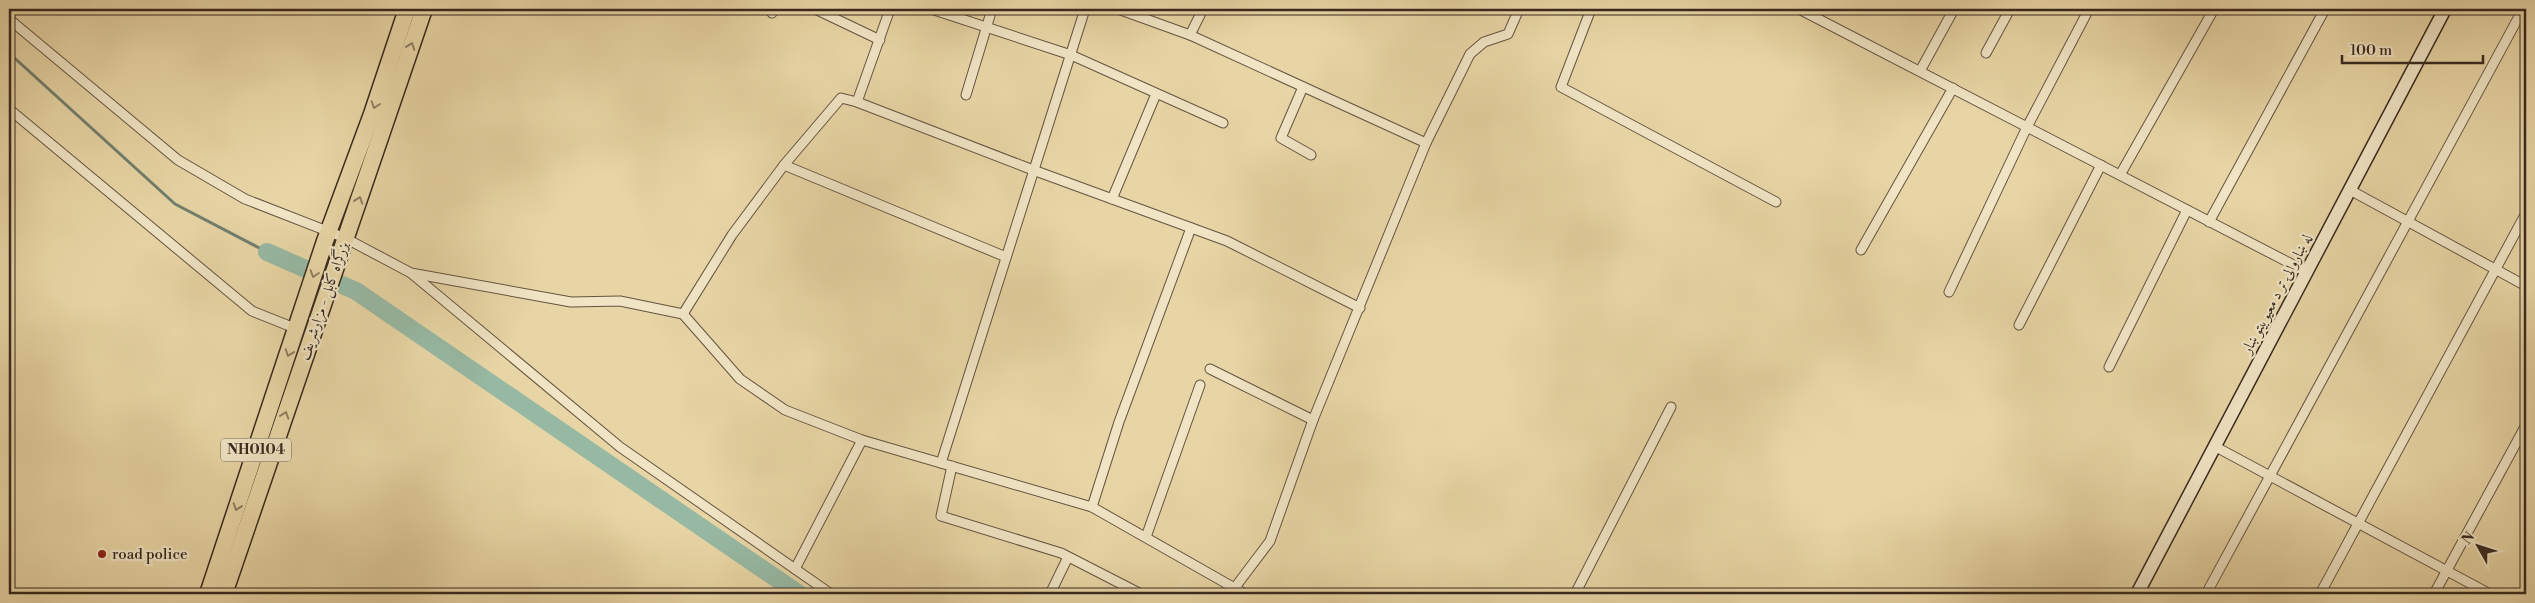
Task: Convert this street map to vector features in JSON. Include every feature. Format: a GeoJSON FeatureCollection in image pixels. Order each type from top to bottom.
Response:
{"type":"FeatureCollection","features":[{"type":"Feature","properties":{"kind":"highway","name":"بزرگراه کابل - مزارشریف"},"geometry":{"type":"LineString","coordinates":[[208,594],[297,329],[326,236],[372,114],[407,9]]}},
{"type":"Feature","properties":{"kind":"highway","name":"بزرگراه کابل - مزارشریف"},"geometry":{"type":"LineString","coordinates":[[224,594],[424,9]]}},
{"type":"Feature","properties":{"kind":"street"},"geometry":{"type":"LineString","coordinates":[[814,9],[880,40]]}},
{"type":"Feature","properties":{"kind":"street"},"geometry":{"type":"LineString","coordinates":[[857,102],[890,9]]}},
{"type":"Feature","properties":{"kind":"street"},"geometry":{"type":"LineString","coordinates":[[932,9],[1071,55],[1223,123]]}},
{"type":"Feature","properties":{"kind":"street"},"geometry":{"type":"LineString","coordinates":[[966,95],[992,9]]}},
{"type":"Feature","properties":{"kind":"street"},"geometry":{"type":"LineString","coordinates":[[941,463],[1085,9]]}},
{"type":"Feature","properties":{"kind":"street"},"geometry":{"type":"LineString","coordinates":[[1118,9],[1190,35],[1426,143]]}},
{"type":"Feature","properties":{"kind":"street"},"geometry":{"type":"LineString","coordinates":[[1190,35],[1203,9]]}},
{"type":"Feature","properties":{"kind":"street"},"geometry":{"type":"LineString","coordinates":[[1232,591],[1270,541],[1313,420],[1426,143],[1470,54],[1484,42],[1508,34],[1519,9]]}},
{"type":"Feature","properties":{"kind":"street"},"geometry":{"type":"LineString","coordinates":[[1592,9],[1561,87],[1776,202]]}},
{"type":"Feature","properties":{"kind":"street"},"geometry":{"type":"LineString","coordinates":[[1800,9],[2307,272]]}},
{"type":"Feature","properties":{"kind":"street"},"geometry":{"type":"LineString","coordinates":[[1920,71],[1954,9]]}},
{"type":"Feature","properties":{"kind":"street"},"geometry":{"type":"LineString","coordinates":[[1986,53],[2010,9]]}},
{"type":"Feature","properties":{"kind":"street"},"geometry":{"type":"LineString","coordinates":[[1949,292],[2027,127],[2089,9]]}},
{"type":"Feature","properties":{"kind":"street"},"geometry":{"type":"LineString","coordinates":[[2120,175],[2214,9]]}},
{"type":"Feature","properties":{"kind":"street"},"geometry":{"type":"LineString","coordinates":[[2209,222],[2325,9]]}},
{"type":"Feature","properties":{"kind":"street","name":"له ښاروالۍ تر د معیوبیتو ښار"},"geometry":{"type":"LineString","coordinates":[[2137,594],[2445,9]]}},
{"type":"Feature","properties":{"kind":"street"},"geometry":{"type":"LineString","coordinates":[[2206,594],[2523,9]]}},
{"type":"Feature","properties":{"kind":"street"},"geometry":{"type":"LineString","coordinates":[[9,19],[178,160],[245,199],[411,273],[571,302],[620,301],[683,314],[740,379],[785,410],[862,440],[1092,507],[1146,537],[1232,591],[1245,594]]}},
{"type":"Feature","properties":{"kind":"street"},"geometry":{"type":"LineString","coordinates":[[1303,87],[1281,138],[1311,155]]}},
{"type":"Feature","properties":{"kind":"street"},"geometry":{"type":"LineString","coordinates":[[1860,250],[1953,88]]}},
{"type":"Feature","properties":{"kind":"street"},"geometry":{"type":"LineString","coordinates":[[1112,199],[1156,94]]}},
{"type":"Feature","properties":{"kind":"street"},"geometry":{"type":"LineString","coordinates":[[683,314],[732,235],[784,165],[839,99],[857,102],[1033,170],[1227,241],[1360,308]]}},
{"type":"Feature","properties":{"kind":"street"},"geometry":{"type":"LineString","coordinates":[[9,109],[252,311],[297,329]]}},
{"type":"Feature","properties":{"kind":"street"},"geometry":{"type":"LineString","coordinates":[[784,165],[1006,257]]}},
{"type":"Feature","properties":{"kind":"street"},"geometry":{"type":"LineString","coordinates":[[2019,325],[2101,165]]}},
{"type":"Feature","properties":{"kind":"street"},"geometry":{"type":"LineString","coordinates":[[2350,190],[2526,286]]}},
{"type":"Feature","properties":{"kind":"street"},"geometry":{"type":"LineString","coordinates":[[2109,367],[2187,210]]}},
{"type":"Feature","properties":{"kind":"street"},"geometry":{"type":"LineString","coordinates":[[2320,594],[2526,213]]}},
{"type":"Feature","properties":{"kind":"street"},"geometry":{"type":"LineString","coordinates":[[1092,507],[1119,422],[1191,228]]}},
{"type":"Feature","properties":{"kind":"street"},"geometry":{"type":"LineString","coordinates":[[411,273],[620,447],[831,594]]}},
{"type":"Feature","properties":{"kind":"street"},"geometry":{"type":"LineString","coordinates":[[1210,369],[1313,420]]}},
{"type":"Feature","properties":{"kind":"street"},"geometry":{"type":"LineString","coordinates":[[1146,537],[1200,385]]}},
{"type":"Feature","properties":{"kind":"street"},"geometry":{"type":"LineString","coordinates":[[1575,594],[1671,407]]}},
{"type":"Feature","properties":{"kind":"street"},"geometry":{"type":"LineString","coordinates":[[2434,594],[2526,425]]}},
{"type":"Feature","properties":{"kind":"street"},"geometry":{"type":"LineString","coordinates":[[795,569],[862,440]]}},
{"type":"Feature","properties":{"kind":"street"},"geometry":{"type":"LineString","coordinates":[[2216,447],[2490,594]]}},
{"type":"Feature","properties":{"kind":"street"},"geometry":{"type":"LineString","coordinates":[[952,466],[941,516],[1068,557],[1141,594]]}},
{"type":"Feature","properties":{"kind":"street"},"geometry":{"type":"LineString","coordinates":[[1050,594],[1068,557]]}},
{"type":"Feature","properties":{"kind":"waterway"},"geometry":{"type":"LineString","coordinates":[[9,53],[175,204],[267,252]]}},
{"type":"Feature","properties":{"kind":"waterway"},"geometry":{"type":"LineString","coordinates":[[267,252],[356,291],[799,594]]}},
{"type":"Feature","properties":{"kind":"place","name":"road police"},"geometry":{"type":"Point","coordinates":[102,554]}}]}
